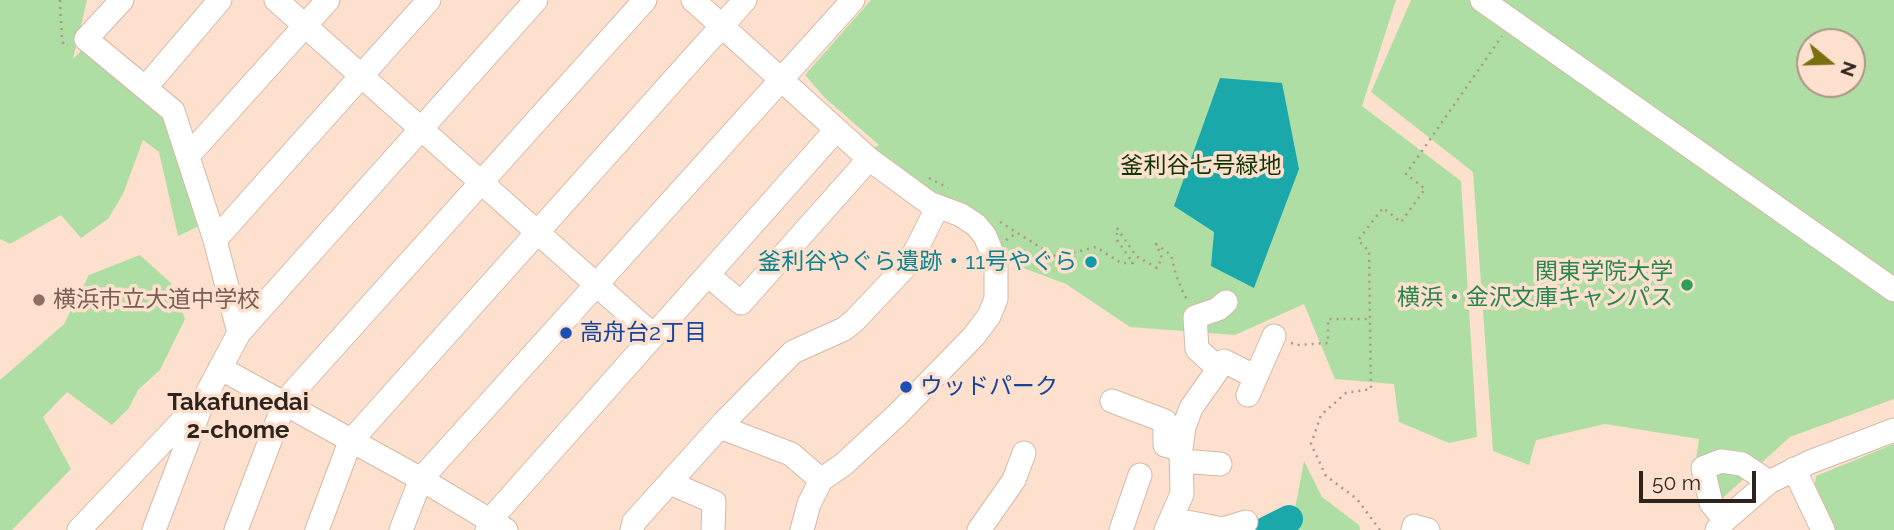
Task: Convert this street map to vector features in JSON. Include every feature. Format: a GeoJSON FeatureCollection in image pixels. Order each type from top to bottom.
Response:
{"type":"FeatureCollection","features":[{"type":"Feature","properties":{"kind":"street"},"geometry":{"type":"LineString","coordinates":[[122,0],[86,39],[173,111],[215,240],[239,333]]}},
{"type":"Feature","properties":{"kind":"street"},"geometry":{"type":"LineString","coordinates":[[146,87],[220,0]]}},
{"type":"Feature","properties":{"kind":"street"},"geometry":{"type":"LineString","coordinates":[[276,0],[653,335]]}},
{"type":"Feature","properties":{"kind":"street"},"geometry":{"type":"LineString","coordinates":[[188,156],[328,0]]}},
{"type":"Feature","properties":{"kind":"street"},"geometry":{"type":"LineString","coordinates":[[215,240],[429,0]]}},
{"type":"Feature","properties":{"kind":"street"},"geometry":{"type":"LineString","coordinates":[[154,530],[205,397],[239,333],[536,0]]}},
{"type":"Feature","properties":{"kind":"street"},"geometry":{"type":"LineString","coordinates":[[236,530],[284,404],[294,391],[645,0]]}},
{"type":"Feature","properties":{"kind":"street"},"geometry":{"type":"LineString","coordinates":[[693,0],[869,159],[937,208],[961,215],[976,225],[985,236],[996,263],[996,299],[989,316],[974,336],[898,414],[844,464],[821,480],[809,504],[802,530]]}},
{"type":"Feature","properties":{"kind":"street"},"geometry":{"type":"LineString","coordinates":[[317,530],[350,442],[746,0]]}},
{"type":"Feature","properties":{"kind":"street"},"geometry":{"type":"LineString","coordinates":[[401,530],[421,479],[853,0]]}},
{"type":"Feature","properties":{"kind":"street"},"geometry":{"type":"LineString","coordinates":[[1482,0],[1894,290]]}},
{"type":"Feature","properties":{"kind":"street"},"geometry":{"type":"LineString","coordinates":[[220,368],[421,479],[495,526],[653,335],[836,130]]}},
{"type":"Feature","properties":{"kind":"street"},"geometry":{"type":"LineString","coordinates":[[708,275],[741,303],[869,159]]}},
{"type":"Feature","properties":{"kind":"street"},"geometry":{"type":"LineString","coordinates":[[632,530],[634,522],[793,352],[844,329],[854,321],[907,265],[937,208]]}},
{"type":"Feature","properties":{"kind":"street"},"geometry":{"type":"LineString","coordinates":[[1216,307],[1195,317],[1197,349],[1218,368]]}},
{"type":"Feature","properties":{"kind":"street"},"geometry":{"type":"LineString","coordinates":[[1246,522],[1223,529],[1169,524],[1182,494],[1181,455],[1184,427],[1191,408],[1224,361],[1252,386],[1274,336]]}},
{"type":"Feature","properties":{"kind":"street"},"geometry":{"type":"LineString","coordinates":[[79,530],[205,397]]}},
{"type":"Feature","properties":{"kind":"street"},"geometry":{"type":"LineString","coordinates":[[1112,401],[1165,421]]}},
{"type":"Feature","properties":{"kind":"street"},"geometry":{"type":"LineString","coordinates":[[1191,408],[1176,405],[1165,421],[1165,445],[1181,455],[1220,464]]}},
{"type":"Feature","properties":{"kind":"street"},"geometry":{"type":"LineString","coordinates":[[720,427],[791,454],[821,480]]}},
{"type":"Feature","properties":{"kind":"street"},"geometry":{"type":"LineString","coordinates":[[1769,482],[1742,464],[1721,461],[1703,468],[1711,503],[1721,525],[1769,482],[1794,469],[1894,430]]}},
{"type":"Feature","properties":{"kind":"street"},"geometry":{"type":"LineString","coordinates":[[979,530],[1014,480],[1024,453]]}},
{"type":"Feature","properties":{"kind":"street"},"geometry":{"type":"LineString","coordinates":[[1794,469],[1822,530]]}},
{"type":"Feature","properties":{"kind":"street"},"geometry":{"type":"LineString","coordinates":[[1121,530],[1140,475]]}},
{"type":"Feature","properties":{"kind":"street"},"geometry":{"type":"LineString","coordinates":[[670,483],[714,502],[713,530]]}},
{"type":"Feature","properties":{"kind":"street"},"geometry":{"type":"LineString","coordinates":[[1413,530],[1415,526],[1428,530]]}},
{"type":"Feature","properties":{"kind":"path"},"geometry":{"type":"LineString","coordinates":[[60,0],[62,40],[65,45],[86,39]]}},
{"type":"Feature","properties":{"kind":"path"},"geometry":{"type":"LineString","coordinates":[[1380,530],[1357,499],[1325,476],[1311,444],[1321,415],[1346,393],[1371,389],[1368,251],[1358,240],[1383,208],[1401,222],[1425,189],[1406,174],[1499,39],[1515,23]]}},
{"type":"Feature","properties":{"kind":"path"},"geometry":{"type":"LineString","coordinates":[[1001,223],[1056,257],[1096,247],[1121,263],[1133,264],[1117,240],[1117,228],[1136,256],[1157,268],[1162,258],[1156,244],[1171,255],[1184,295],[1193,306],[1216,307]]}},
{"type":"Feature","properties":{"kind":"path"},"geometry":{"type":"LineString","coordinates":[[1274,336],[1297,345],[1328,343],[1328,319],[1370,319]]}},
{"type":"Feature","properties":{"kind":"green space"},"geometry":{"type":"Polygon","coordinates":[[[0,0],[87,0],[73,59],[87,45],[171,115],[199,226],[178,236],[159,152],[143,140],[123,194],[108,219],[81,238],[61,215],[10,244],[0,239],[0,0]]]}},
{"type":"Feature","properties":{"kind":"green space","name":"釜利谷七号緑地"},"geometry":{"type":"Polygon","coordinates":[[[871,0],[1396,0],[1362,106],[1461,181],[1477,437],[1449,443],[1399,422],[1394,384],[1335,379],[1304,304],[1235,335],[1130,327],[1066,284],[1010,263],[996,238],[935,193],[894,169],[872,149],[879,145],[825,98],[805,75],[871,0]]]}},
{"type":"Feature","properties":{"kind":"green space","name":"関東学院大学 横浜・金沢文庫キャンパス"},"geometry":{"type":"Polygon","coordinates":[[[1411,0],[1894,0],[1894,399],[1790,437],[1706,513],[1694,473],[1699,439],[1605,424],[1536,440],[1529,465],[1493,451],[1473,172],[1371,92],[1411,0]]]}},
{"type":"Feature","properties":{"kind":"green space"},"geometry":{"type":"Polygon","coordinates":[[[140,255],[171,283],[185,319],[160,370],[138,390],[129,408],[112,425],[67,392],[43,417],[71,469],[12,530],[0,530],[0,380],[64,324],[89,275],[140,255]]]}},
{"type":"Feature","properties":{"kind":"green space"},"geometry":{"type":"Polygon","coordinates":[[[1894,444],[1894,530],[1835,530],[1814,489],[1816,476],[1894,444]]]}},
{"type":"Feature","properties":{"kind":"green space"},"geometry":{"type":"Polygon","coordinates":[[[1304,461],[1322,497],[1359,525],[1360,530],[1291,530],[1304,461]]]}},
{"type":"Feature","properties":{"kind":"water"},"geometry":{"type":"Polygon","coordinates":[[[1220,78],[1282,83],[1299,169],[1254,288],[1211,266],[1214,232],[1174,206],[1220,78]]]}},
{"type":"Feature","properties":{"kind":"waterway"},"geometry":{"type":"LineString","coordinates":[[1267,530],[1289,519]]}},
{"type":"Feature","properties":{"kind":"place","name":"釜利谷やぐら遺跡・11号やぐら"},"geometry":{"type":"Point","coordinates":[1091,262]}},
{"type":"Feature","properties":{"kind":"place","name":"関東学院大学 横浜・金沢文庫キャンパス"},"geometry":{"type":"Point","coordinates":[1687,285]}},
{"type":"Feature","properties":{"kind":"place","name":"横浜市立大道中学校"},"geometry":{"type":"Point","coordinates":[39,300]}},
{"type":"Feature","properties":{"kind":"place","name":"高舟台2丁目"},"geometry":{"type":"Point","coordinates":[566,333]}},
{"type":"Feature","properties":{"kind":"place","name":"ウッドパーク"},"geometry":{"type":"Point","coordinates":[906,387]}},
{"type":"Feature","properties":{"kind":"district","name":"Takafunedai 2-chome"},"geometry":{"type":"Point","coordinates":[238,417]}}]}
